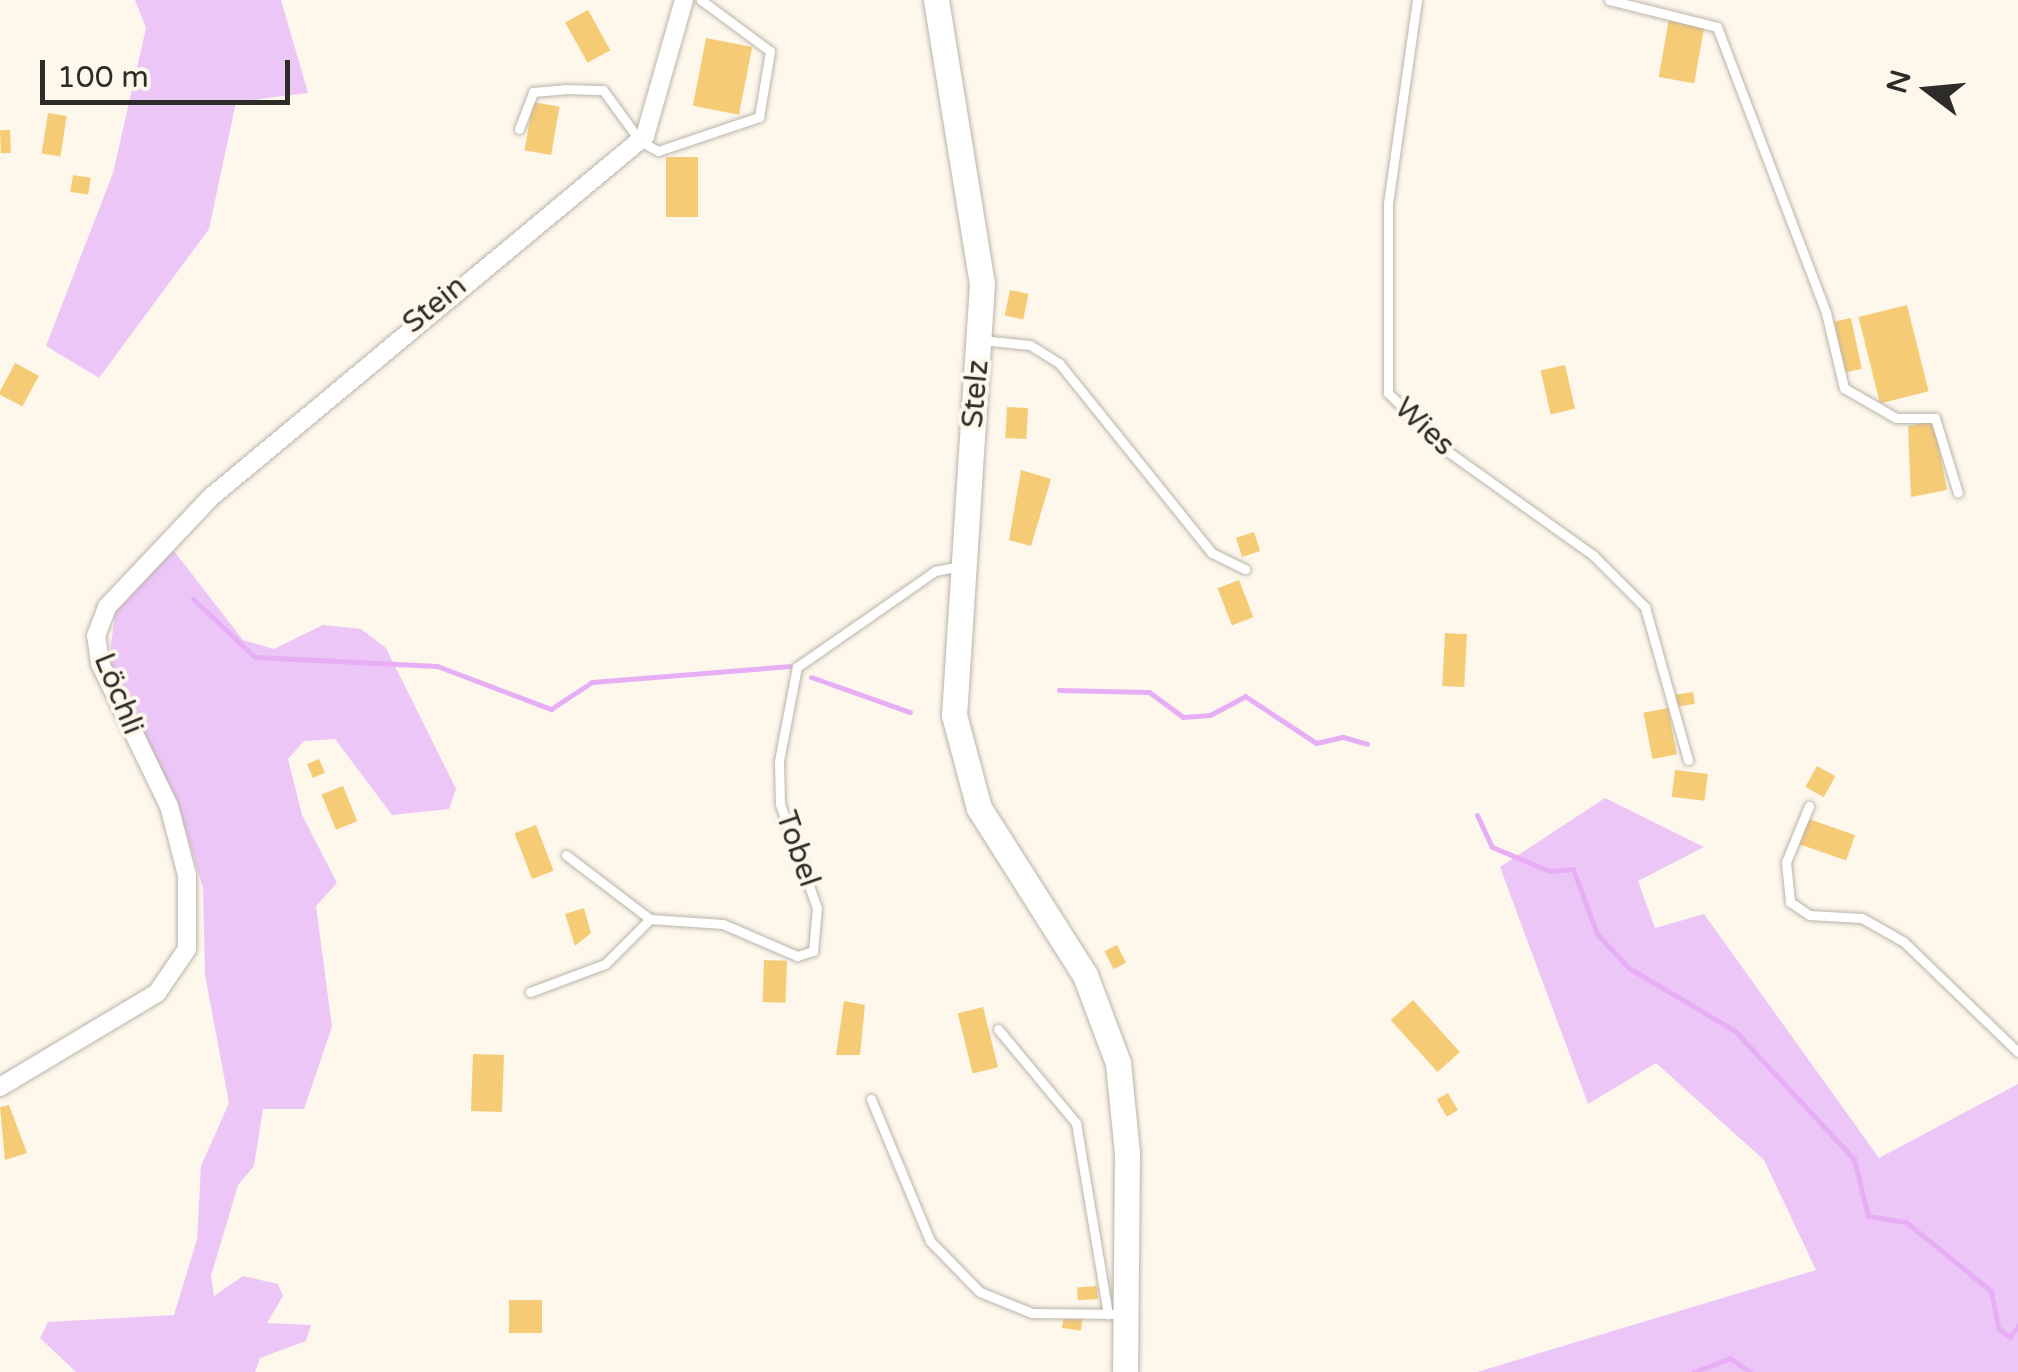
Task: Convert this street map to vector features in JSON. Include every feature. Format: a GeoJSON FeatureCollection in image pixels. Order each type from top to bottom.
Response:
{"type":"FeatureCollection","features":[{"type":"Feature","properties":{"kind":"main road"},"geometry":{"type":"LineString","coordinates":[[936,0],[976,219],[981,340]]}},
{"type":"Feature","properties":{"kind":"main road","name":"Stelz"},"geometry":{"type":"LineString","coordinates":[[981,340],[953,692],[978,808],[1085,975],[1114,1048],[1128,1152],[1116,1314]]}},
{"type":"Feature","properties":{"kind":"main road"},"geometry":{"type":"LineString","coordinates":[[1116,1314],[1125,1372]]}},
{"type":"Feature","properties":{"kind":"street","name":"Stein"},"geometry":{"type":"LineString","coordinates":[[130,581],[374,355],[640,141],[667,82],[684,0]]}},
{"type":"Feature","properties":{"kind":"street","name":"Löchli"},"geometry":{"type":"LineString","coordinates":[[0,1088],[178,974],[187,875],[96,636],[130,581]]}},
{"type":"Feature","properties":{"kind":"lane"},"geometry":{"type":"LineString","coordinates":[[519,129],[532,92],[603,90],[640,141],[658,151],[694,144],[759,117],[770,51],[701,0]]}},
{"type":"Feature","properties":{"kind":"lane","name":"Wies"},"geometry":{"type":"LineString","coordinates":[[1417,0],[1388,203],[1388,393],[1450,453],[1593,555],[1645,607],[1688,760]]}},
{"type":"Feature","properties":{"kind":"lane"},"geometry":{"type":"LineString","coordinates":[[1609,0],[1717,27],[1826,313],[1844,388],[1896,418],[1936,418],[1958,493]]}},
{"type":"Feature","properties":{"kind":"lane","name":"Stelz"},"geometry":{"type":"LineString","coordinates":[[981,340],[1030,346],[1059,363],[1212,553],[1245,570]]}},
{"type":"Feature","properties":{"kind":"lane","name":"Tobel"},"geometry":{"type":"LineString","coordinates":[[650,920],[722,924],[798,956],[813,950],[817,908],[780,804],[778,761],[798,667],[935,571],[961,566]]}},
{"type":"Feature","properties":{"kind":"lane"},"geometry":{"type":"LineString","coordinates":[[1809,806],[1786,862],[1790,902],[1809,915],[1862,918],[1904,942],[2018,1052]]}},
{"type":"Feature","properties":{"kind":"lane"},"geometry":{"type":"LineString","coordinates":[[530,992],[604,964],[650,920],[566,855]]}},
{"type":"Feature","properties":{"kind":"lane"},"geometry":{"type":"LineString","coordinates":[[871,1099],[930,1241],[980,1292],[1032,1313],[1116,1314],[1076,1123],[998,1029]]}},
{"type":"Feature","properties":{"kind":"shaded area"},"geometry":{"type":"Polygon","coordinates":[[[135,0],[281,0],[308,93],[236,102],[209,229],[99,378],[46,346],[113,173],[146,28],[135,0]]]}},
{"type":"Feature","properties":{"kind":"shaded area"},"geometry":{"type":"Polygon","coordinates":[[[174,551],[243,640],[274,649],[323,625],[361,629],[386,648],[456,789],[449,809],[392,815],[335,739],[304,741],[288,759],[302,815],[337,883],[316,906],[332,1027],[304,1109],[263,1109],[254,1166],[238,1185],[211,1276],[214,1296],[243,1276],[278,1284],[283,1296],[267,1323],[311,1325],[306,1341],[260,1358],[255,1372],[76,1372],[40,1338],[48,1322],[174,1315],[197,1239],[201,1166],[229,1103],[205,975],[203,888],[179,808],[109,660],[117,600],[143,568],[174,551]]]}},
{"type":"Feature","properties":{"kind":"shaded area"},"geometry":{"type":"Polygon","coordinates":[[[1605,798],[1704,847],[1638,881],[1655,928],[1704,914],[1879,1158],[2018,1084],[2018,1372],[1477,1372],[1816,1270],[1764,1160],[1656,1063],[1588,1104],[1500,867],[1605,798]]]}},
{"type":"Feature","properties":{"kind":"building"},"geometry":{"type":"Polygon","coordinates":[[[588,10],[610,50],[588,63],[565,23],[588,10]]]}},
{"type":"Feature","properties":{"kind":"building"},"geometry":{"type":"Polygon","coordinates":[[[1669,19],[1704,25],[1694,83],[1659,77],[1669,19]]]}},
{"type":"Feature","properties":{"kind":"building"},"geometry":{"type":"Polygon","coordinates":[[[706,38],[752,47],[739,115],[693,106],[706,38]]]}},
{"type":"Feature","properties":{"kind":"building"},"geometry":{"type":"Polygon","coordinates":[[[533,102],[560,107],[551,155],[524,150],[533,102]]]}},
{"type":"Feature","properties":{"kind":"building"},"geometry":{"type":"Polygon","coordinates":[[[48,113],[67,116],[60,156],[42,153],[48,113]]]}},
{"type":"Feature","properties":{"kind":"building"},"geometry":{"type":"Polygon","coordinates":[[[0,130],[10,130],[11,153],[1,153],[0,130]]]}},
{"type":"Feature","properties":{"kind":"building"},"geometry":{"type":"Polygon","coordinates":[[[666,157],[698,157],[698,217],[666,217],[666,157]]]}},
{"type":"Feature","properties":{"kind":"building"},"geometry":{"type":"Polygon","coordinates":[[[73,175],[91,178],[88,195],[70,192],[73,175]]]}},
{"type":"Feature","properties":{"kind":"building"},"geometry":{"type":"Polygon","coordinates":[[[1010,290],[1029,294],[1023,319],[1005,315],[1010,290]]]}},
{"type":"Feature","properties":{"kind":"building"},"geometry":{"type":"Polygon","coordinates":[[[1907,305],[1929,391],[1880,403],[1858,317],[1907,305]]]}},
{"type":"Feature","properties":{"kind":"building"},"geometry":{"type":"Polygon","coordinates":[[[1851,318],[1862,369],[1845,372],[1834,322],[1851,318]]]}},
{"type":"Feature","properties":{"kind":"building"},"geometry":{"type":"Polygon","coordinates":[[[15,363],[39,376],[22,407],[0,395],[15,363]]]}},
{"type":"Feature","properties":{"kind":"building"},"geometry":{"type":"Polygon","coordinates":[[[1565,365],[1575,409],[1551,414],[1541,371],[1565,365]]]}},
{"type":"Feature","properties":{"kind":"building"},"geometry":{"type":"Polygon","coordinates":[[[1007,407],[1028,408],[1026,439],[1005,438],[1007,407]]]}},
{"type":"Feature","properties":{"kind":"building"},"geometry":{"type":"Polygon","coordinates":[[[1934,421],[1947,490],[1911,497],[1908,426],[1934,421]]]}},
{"type":"Feature","properties":{"kind":"building"},"geometry":{"type":"Polygon","coordinates":[[[1021,470],[1051,479],[1031,546],[1009,540],[1021,470]]]}},
{"type":"Feature","properties":{"kind":"building"},"geometry":{"type":"Polygon","coordinates":[[[1254,532],[1260,551],[1242,557],[1236,538],[1254,532]]]}},
{"type":"Feature","properties":{"kind":"building"},"geometry":{"type":"Polygon","coordinates":[[[1239,580],[1253,617],[1232,626],[1218,588],[1239,580]]]}},
{"type":"Feature","properties":{"kind":"building"},"geometry":{"type":"Polygon","coordinates":[[[1445,633],[1467,634],[1464,687],[1442,686],[1445,633]]]}},
{"type":"Feature","properties":{"kind":"building"},"geometry":{"type":"Polygon","coordinates":[[[1693,692],[1695,704],[1677,707],[1675,695],[1693,692]]]}},
{"type":"Feature","properties":{"kind":"building"},"geometry":{"type":"Polygon","coordinates":[[[1668,708],[1677,754],[1652,759],[1643,713],[1668,708]]]}},
{"type":"Feature","properties":{"kind":"building"},"geometry":{"type":"Polygon","coordinates":[[[319,759],[325,773],[313,778],[307,764],[319,759]]]}},
{"type":"Feature","properties":{"kind":"building"},"geometry":{"type":"Polygon","coordinates":[[[1817,766],[1835,776],[1824,797],[1805,787],[1817,766]]]}},
{"type":"Feature","properties":{"kind":"building"},"geometry":{"type":"Polygon","coordinates":[[[1675,770],[1708,774],[1704,801],[1672,797],[1675,770]]]}},
{"type":"Feature","properties":{"kind":"building"},"geometry":{"type":"Polygon","coordinates":[[[343,786],[357,821],[336,830],[322,795],[343,786]]]}},
{"type":"Feature","properties":{"kind":"building"},"geometry":{"type":"Polygon","coordinates":[[[1803,817],[1855,835],[1846,860],[1794,843],[1803,817]]]}},
{"type":"Feature","properties":{"kind":"building"},"geometry":{"type":"Polygon","coordinates":[[[536,825],[554,871],[532,879],[515,833],[536,825]]]}},
{"type":"Feature","properties":{"kind":"building"},"geometry":{"type":"Polygon","coordinates":[[[584,908],[591,933],[575,946],[565,914],[584,908]]]}},
{"type":"Feature","properties":{"kind":"building"},"geometry":{"type":"Polygon","coordinates":[[[1117,945],[1126,963],[1114,969],[1105,951],[1117,945]]]}},
{"type":"Feature","properties":{"kind":"building"},"geometry":{"type":"Polygon","coordinates":[[[764,960],[787,961],[786,1003],[763,1002],[764,960]]]}},
{"type":"Feature","properties":{"kind":"building"},"geometry":{"type":"Polygon","coordinates":[[[1413,1000],[1460,1052],[1438,1072],[1391,1020],[1413,1000]]]}},
{"type":"Feature","properties":{"kind":"building"},"geometry":{"type":"Polygon","coordinates":[[[844,1001],[865,1005],[860,1055],[836,1055],[844,1001]]]}},
{"type":"Feature","properties":{"kind":"building"},"geometry":{"type":"Polygon","coordinates":[[[983,1007],[998,1067],[973,1073],[958,1013],[983,1007]]]}},
{"type":"Feature","properties":{"kind":"building"},"geometry":{"type":"Polygon","coordinates":[[[473,1054],[504,1055],[502,1112],[471,1111],[473,1054]]]}},
{"type":"Feature","properties":{"kind":"building"},"geometry":{"type":"Polygon","coordinates":[[[1448,1093],[1458,1110],[1447,1117],[1437,1100],[1448,1093]]]}},
{"type":"Feature","properties":{"kind":"building"},"geometry":{"type":"Polygon","coordinates":[[[9,1105],[27,1153],[5,1160],[0,1107],[9,1105]]]}},
{"type":"Feature","properties":{"kind":"building"},"geometry":{"type":"Polygon","coordinates":[[[1097,1286],[1098,1299],[1078,1300],[1077,1287],[1097,1286]]]}},
{"type":"Feature","properties":{"kind":"building"},"geometry":{"type":"Polygon","coordinates":[[[509,1300],[542,1300],[542,1333],[509,1333],[509,1300]]]}},
{"type":"Feature","properties":{"kind":"building"},"geometry":{"type":"Polygon","coordinates":[[[1064,1315],[1083,1318],[1081,1331],[1062,1328],[1064,1315]]]}},
{"type":"Feature","properties":{"kind":"waterway"},"geometry":{"type":"LineString","coordinates":[[193,599],[255,657],[437,666],[551,709],[592,682],[789,666]]}},
{"type":"Feature","properties":{"kind":"waterway"},"geometry":{"type":"LineString","coordinates":[[811,677],[910,712]]}},
{"type":"Feature","properties":{"kind":"waterway"},"geometry":{"type":"LineString","coordinates":[[1059,690],[1149,692],[1183,717],[1210,715],[1245,696],[1316,743],[1343,737],[1367,744]]}},
{"type":"Feature","properties":{"kind":"waterway"},"geometry":{"type":"LineString","coordinates":[[1477,815],[1492,847],[1549,871],[1573,869],[1597,934],[1629,968],[1735,1031],[1854,1159],[1868,1216],[1906,1222],[1991,1291],[1998,1328],[2010,1337],[2018,1326]]}},
{"type":"Feature","properties":{"kind":"waterway"},"geometry":{"type":"LineString","coordinates":[[1694,1372],[1730,1358],[1750,1372]]}}]}
